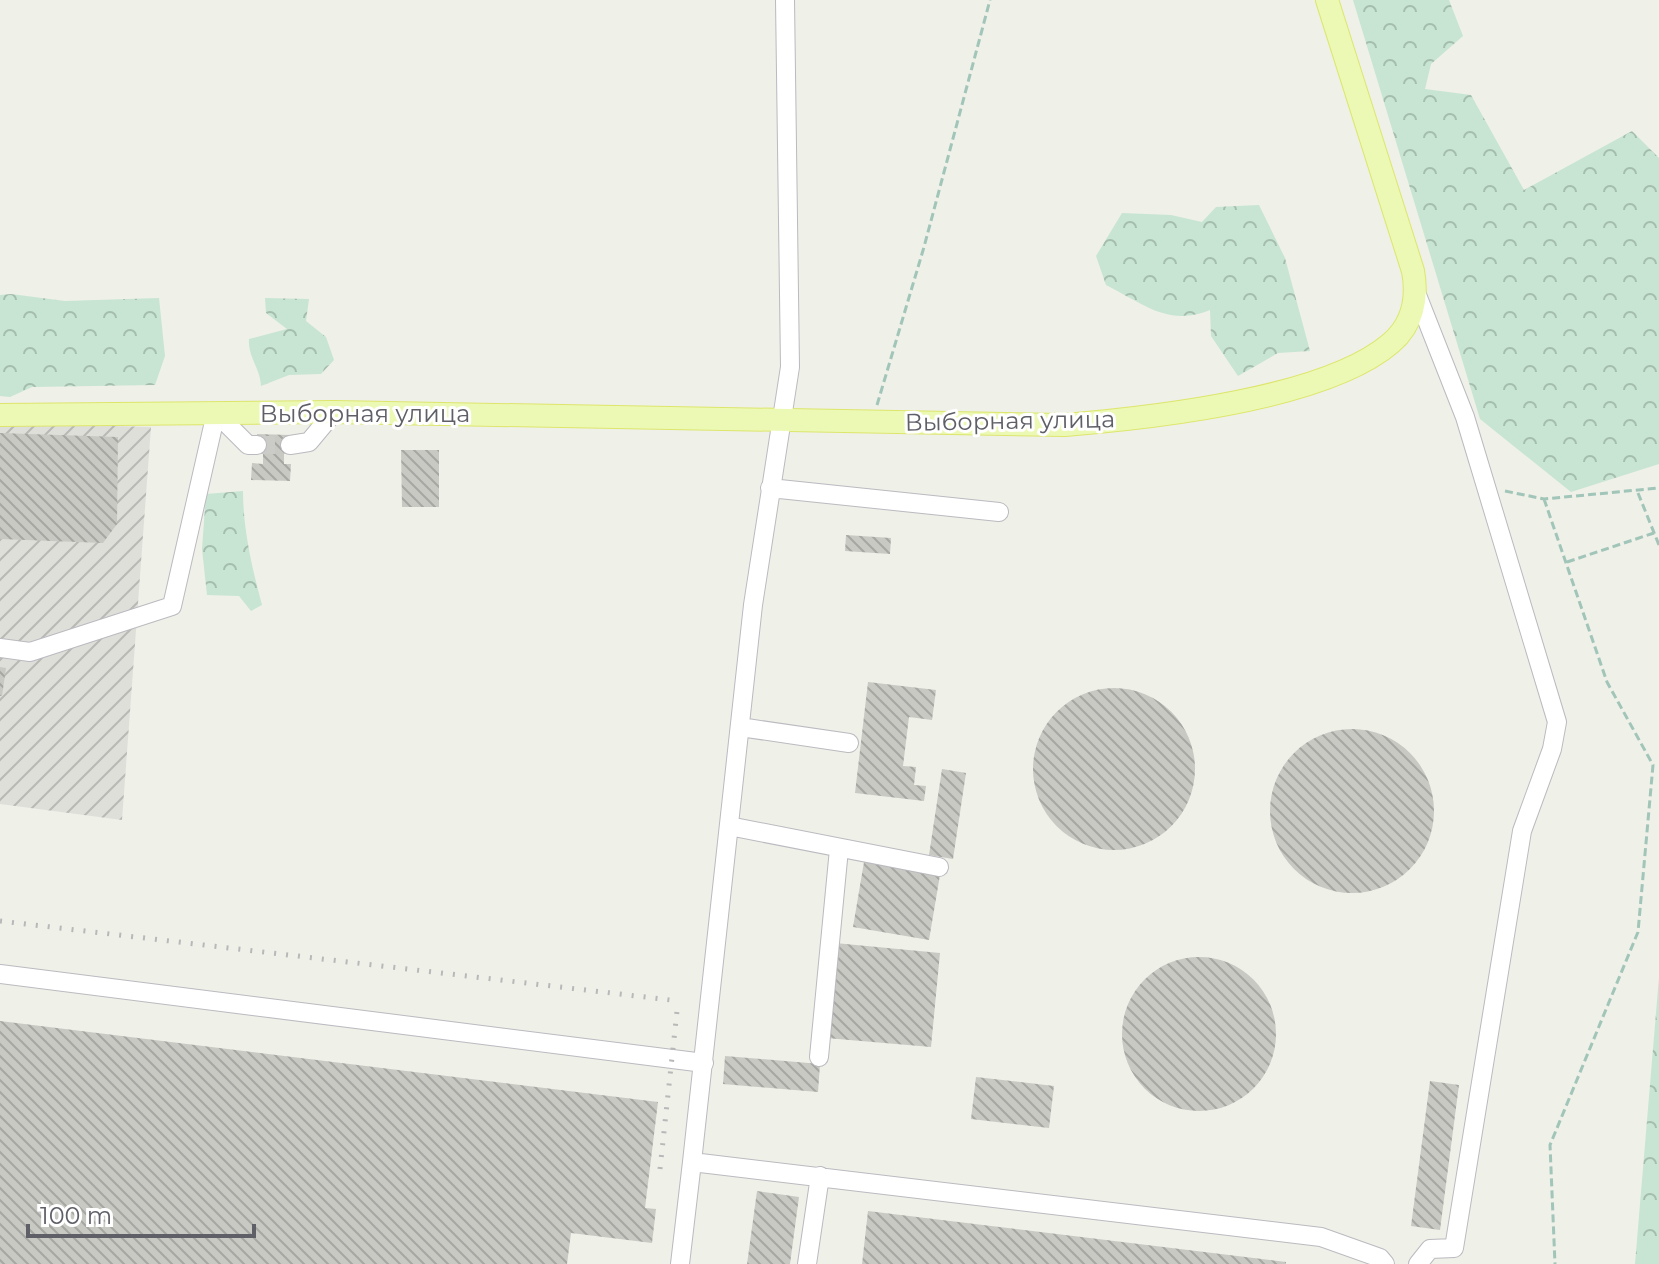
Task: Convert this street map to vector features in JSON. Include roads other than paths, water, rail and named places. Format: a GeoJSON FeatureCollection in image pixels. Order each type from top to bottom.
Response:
{"type":"FeatureCollection","features":[{"type":"Feature","properties":{"kind":"main road"},"geometry":{"type":"LineString","coordinates":[[1327,0],[1413,271],[1417,295]]}},
{"type":"Feature","properties":{"kind":"main road","name":"Выборная улица"},"geometry":{"type":"LineString","coordinates":[[0,415],[334,412],[1065,425],[1128,420],[1253,399],[1360,363],[1391,343],[1403,329],[1417,295]]}},
{"type":"Feature","properties":{"kind":"street"},"geometry":{"type":"LineString","coordinates":[[680,1264],[740,727],[779,420],[790,367],[785,0]]}},
{"type":"Feature","properties":{"kind":"street"},"geometry":{"type":"LineString","coordinates":[[1417,295],[1465,417],[1557,722],[1552,749],[1522,831],[1454,1248],[1430,1249],[1418,1264]]}},
{"type":"Feature","properties":{"kind":"street"},"geometry":{"type":"LineString","coordinates":[[290,445],[309,442],[334,412]]}},
{"type":"Feature","properties":{"kind":"street"},"geometry":{"type":"LineString","coordinates":[[216,413],[248,445],[257,445]]}},
{"type":"Feature","properties":{"kind":"street"},"geometry":{"type":"LineString","coordinates":[[0,648],[30,652],[172,606],[216,413]]}},
{"type":"Feature","properties":{"kind":"street"},"geometry":{"type":"LineString","coordinates":[[770,488],[999,512]]}},
{"type":"Feature","properties":{"kind":"street"},"geometry":{"type":"LineString","coordinates":[[740,727],[849,743]]}},
{"type":"Feature","properties":{"kind":"street"},"geometry":{"type":"LineString","coordinates":[[729,826],[939,867]]}},
{"type":"Feature","properties":{"kind":"street"},"geometry":{"type":"LineString","coordinates":[[819,1057],[839,849]]}},
{"type":"Feature","properties":{"kind":"street"},"geometry":{"type":"LineString","coordinates":[[0,974],[704,1063]]}},
{"type":"Feature","properties":{"kind":"street"},"geometry":{"type":"LineString","coordinates":[[692,1162],[1321,1237],[1380,1258],[1385,1264]]}},
{"type":"Feature","properties":{"kind":"street"},"geometry":{"type":"LineString","coordinates":[[807,1264],[820,1176]]}},
{"type":"Feature","properties":{"kind":"tunnel"},"geometry":{"type":"LineString","coordinates":[[257,445],[290,445]]}},
{"type":"Feature","properties":{"kind":"railway"},"geometry":{"type":"LineString","coordinates":[[0,921],[679,1001]]}},
{"type":"Feature","properties":{"kind":"railway"},"geometry":{"type":"LineString","coordinates":[[660,1169],[677,1011]]}}]}
